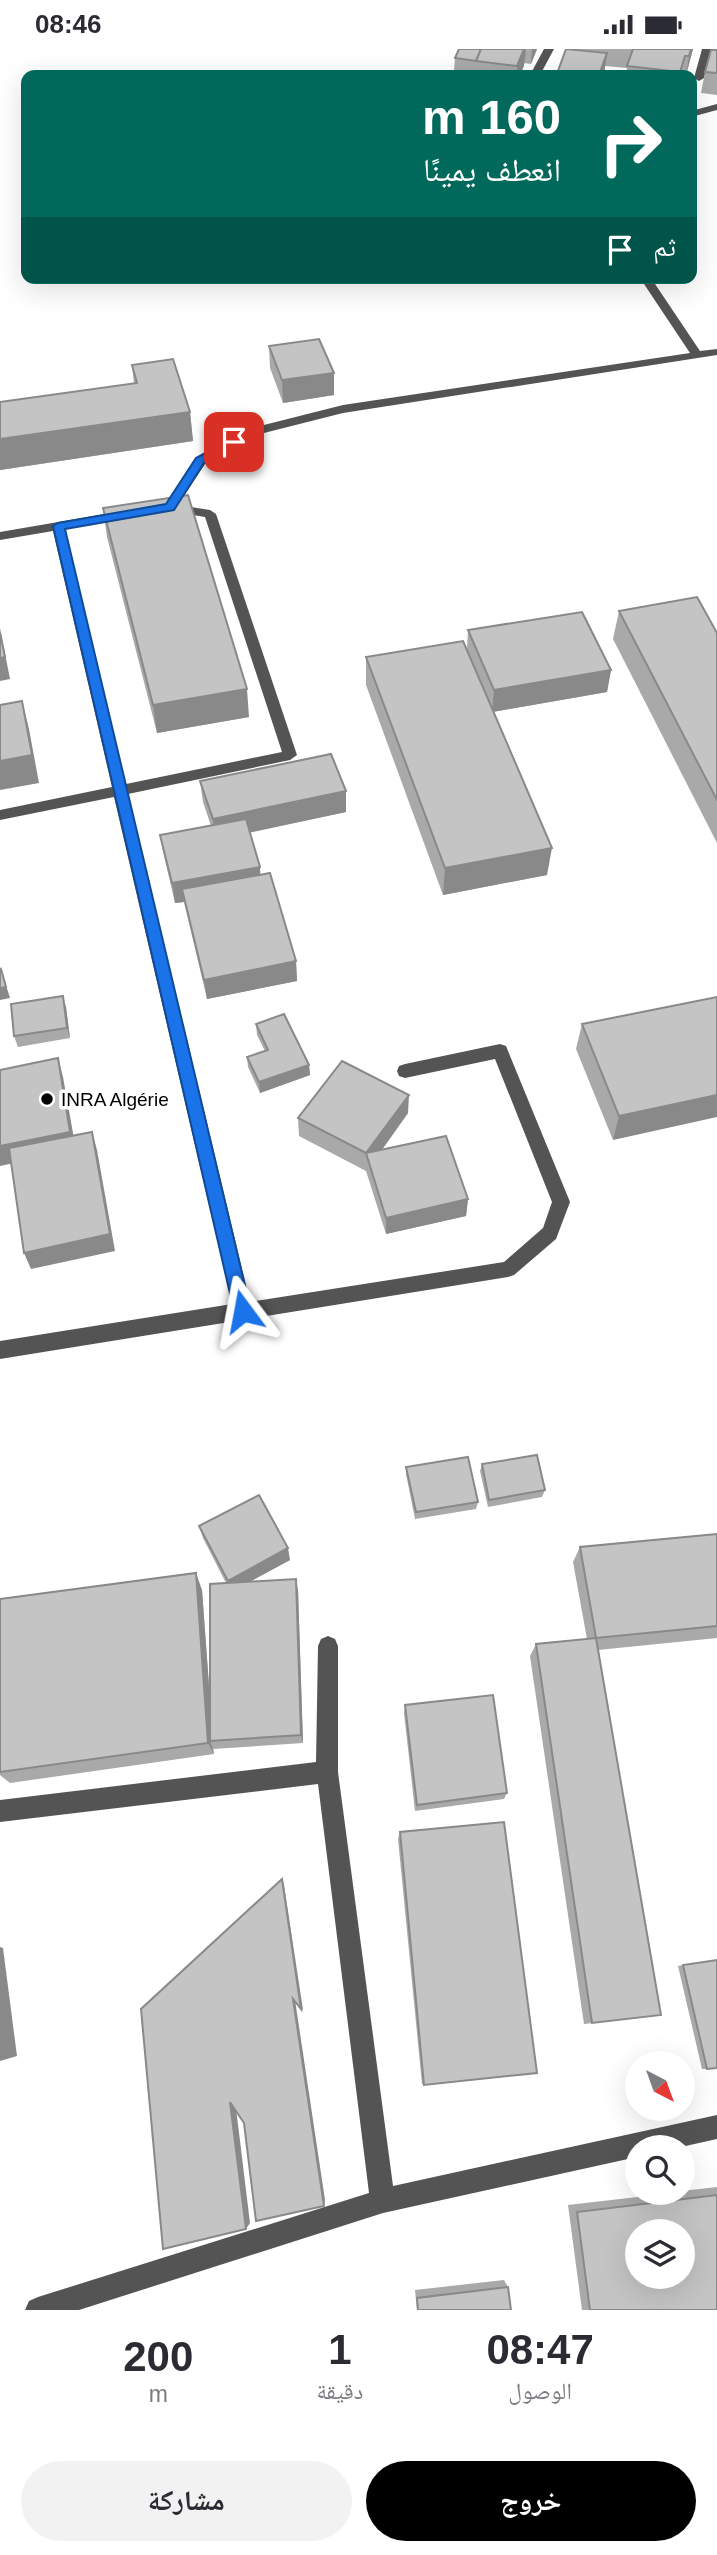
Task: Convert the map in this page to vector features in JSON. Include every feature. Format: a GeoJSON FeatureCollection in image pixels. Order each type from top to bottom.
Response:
{"type":"FeatureCollection","features":[{"type":"Feature","properties":{"kind":"street"},"geometry":{"type":"LineString","coordinates":[[538,70],[549,49]]}},
{"type":"Feature","properties":{"kind":"street"},"geometry":{"type":"LineString","coordinates":[[699,78],[707,49]]}},
{"type":"Feature","properties":{"kind":"street"},"geometry":{"type":"LineString","coordinates":[[697,112],[717,107]]}},
{"type":"Feature","properties":{"kind":"street"},"geometry":{"type":"LineString","coordinates":[[649,284],[698,355]]}},
{"type":"Feature","properties":{"kind":"street"},"geometry":{"type":"LineString","coordinates":[[158,509],[200,461],[252,432],[343,409],[717,352]]}},
{"type":"Feature","properties":{"kind":"street"},"geometry":{"type":"LineString","coordinates":[[0,536],[158,509],[210,514],[290,755],[0,815]]}},
{"type":"Feature","properties":{"kind":"street"},"geometry":{"type":"LineString","coordinates":[[58,526],[118,790],[243,1311]]}},
{"type":"Feature","properties":{"kind":"street"},"geometry":{"type":"LineString","coordinates":[[0,1350],[508,1269],[550,1233],[561,1202],[500,1051],[405,1071]]}},
{"type":"Feature","properties":{"kind":"street"},"geometry":{"type":"LineString","coordinates":[[328,1646],[327,1772],[383,2201]]}},
{"type":"Feature","properties":{"kind":"street"},"geometry":{"type":"LineString","coordinates":[[0,1811],[327,1772]]}},
{"type":"Feature","properties":{"kind":"street"},"geometry":{"type":"LineString","coordinates":[[38,2310],[383,2201],[717,2127]]}},
{"type":"Feature","properties":{"kind":"building"},"geometry":{"type":"Polygon","coordinates":[[[459,49],[481,49],[476,61],[455,58],[459,49]]]}},
{"type":"Feature","properties":{"kind":"building"},"geometry":{"type":"Polygon","coordinates":[[[481,49],[524,49],[517,66],[476,61],[481,49]]]}},
{"type":"Feature","properties":{"kind":"building"},"geometry":{"type":"Polygon","coordinates":[[[566,49],[607,53],[601,70],[558,70],[566,49]]]}},
{"type":"Feature","properties":{"kind":"building"},"geometry":{"type":"Polygon","coordinates":[[[633,49],[691,49],[689,56],[685,56],[681,70],[627,66],[633,49]]]}},
{"type":"Feature","properties":{"kind":"building"},"geometry":{"type":"Polygon","coordinates":[[[711,50],[717,50],[717,73],[705,72],[711,50]]]}},
{"type":"Feature","properties":{"kind":"building"},"geometry":{"type":"Polygon","coordinates":[[[319,339],[334,373],[282,380],[269,346],[319,339]]]}},
{"type":"Feature","properties":{"kind":"building"},"geometry":{"type":"Polygon","coordinates":[[[173,359],[190,412],[0,439],[0,402],[137,383],[132,365],[173,359]]]}},
{"type":"Feature","properties":{"kind":"building"},"geometry":{"type":"Polygon","coordinates":[[[188,495],[247,689],[153,705],[103,508],[188,495]]]}},
{"type":"Feature","properties":{"kind":"building"},"geometry":{"type":"Polygon","coordinates":[[[697,597],[717,633],[717,800],[619,611],[697,597]]]}},
{"type":"Feature","properties":{"kind":"building"},"geometry":{"type":"Polygon","coordinates":[[[582,612],[611,670],[494,690],[468,630],[582,612]]]}},
{"type":"Feature","properties":{"kind":"building"},"geometry":{"type":"Polygon","coordinates":[[[0,633],[5,657],[0,658],[0,633]]]}},
{"type":"Feature","properties":{"kind":"building"},"geometry":{"type":"Polygon","coordinates":[[[463,641],[552,848],[445,868],[366,657],[463,641]]]}},
{"type":"Feature","properties":{"kind":"building"},"geometry":{"type":"Polygon","coordinates":[[[22,701],[32,755],[0,761],[0,705],[22,701]]]}},
{"type":"Feature","properties":{"kind":"building"},"geometry":{"type":"Polygon","coordinates":[[[331,754],[346,791],[213,819],[200,781],[331,754]]]}},
{"type":"Feature","properties":{"kind":"building"},"geometry":{"type":"Polygon","coordinates":[[[246,819],[260,867],[172,883],[160,835],[246,819]]]}},
{"type":"Feature","properties":{"kind":"building"},"geometry":{"type":"Polygon","coordinates":[[[270,873],[296,961],[204,980],[182,889],[270,873]]]}},
{"type":"Feature","properties":{"kind":"building"},"geometry":{"type":"Polygon","coordinates":[[[0,970],[6,987],[0,988],[0,970]]]}},
{"type":"Feature","properties":{"kind":"building"},"geometry":{"type":"Polygon","coordinates":[[[63,996],[67,1028],[14,1036],[11,1004],[63,996]]]}},
{"type":"Feature","properties":{"kind":"building"},"geometry":{"type":"Polygon","coordinates":[[[717,997],[717,1095],[619,1116],[582,1024],[717,997]]]}},
{"type":"Feature","properties":{"kind":"building"},"geometry":{"type":"Polygon","coordinates":[[[284,1014],[309,1065],[259,1082],[247,1057],[268,1050],[256,1024],[284,1014]]]}},
{"type":"Feature","properties":{"kind":"building"},"geometry":{"type":"Polygon","coordinates":[[[58,1058],[70,1132],[0,1146],[0,1070],[58,1058]]]}},
{"type":"Feature","properties":{"kind":"building"},"geometry":{"type":"Polygon","coordinates":[[[342,1061],[409,1095],[366,1153],[298,1118],[342,1061]]]}},
{"type":"Feature","properties":{"kind":"building"},"geometry":{"type":"Polygon","coordinates":[[[92,1132],[110,1234],[24,1253],[9,1148],[92,1132]]]}},
{"type":"Feature","properties":{"kind":"building"},"geometry":{"type":"Polygon","coordinates":[[[446,1136],[468,1199],[386,1218],[366,1153],[446,1136]]]}},
{"type":"Feature","properties":{"kind":"building"},"geometry":{"type":"Polygon","coordinates":[[[537,1455],[545,1490],[489,1500],[482,1464],[537,1455]]]}},
{"type":"Feature","properties":{"kind":"building"},"geometry":{"type":"Polygon","coordinates":[[[468,1457],[478,1502],[416,1512],[406,1467],[468,1457]]]}},
{"type":"Feature","properties":{"kind":"building"},"geometry":{"type":"Polygon","coordinates":[[[259,1495],[288,1548],[228,1581],[199,1526],[259,1495]]]}},
{"type":"Feature","properties":{"kind":"building"},"geometry":{"type":"Polygon","coordinates":[[[717,1534],[717,1626],[596,1638],[580,1547],[717,1534]]]}},
{"type":"Feature","properties":{"kind":"building"},"geometry":{"type":"Polygon","coordinates":[[[196,1573],[208,1743],[0,1772],[0,1599],[196,1573]]]}},
{"type":"Feature","properties":{"kind":"building"},"geometry":{"type":"Polygon","coordinates":[[[296,1579],[301,1735],[210,1741],[210,1584],[296,1579]]]}},
{"type":"Feature","properties":{"kind":"building"},"geometry":{"type":"Polygon","coordinates":[[[596,1638],[661,2015],[592,2023],[536,1644],[596,1638]]]}},
{"type":"Feature","properties":{"kind":"building"},"geometry":{"type":"Polygon","coordinates":[[[493,1695],[507,1793],[417,1805],[405,1705],[493,1695]]]}},
{"type":"Feature","properties":{"kind":"building"},"geometry":{"type":"Polygon","coordinates":[[[504,1822],[537,2073],[424,2085],[400,1832],[504,1822]]]}},
{"type":"Feature","properties":{"kind":"building"},"geometry":{"type":"Polygon","coordinates":[[[282,1879],[301,2009],[293,1999],[324,2206],[256,2221],[244,2123],[230,2102],[246,2229],[163,2249],[141,2009],[282,1879]]]}},
{"type":"Feature","properties":{"kind":"building"},"geometry":{"type":"Polygon","coordinates":[[[717,1960],[717,2068],[707,2069],[683,1965],[717,1960]]]}},
{"type":"Feature","properties":{"kind":"building"},"geometry":{"type":"Polygon","coordinates":[[[717,2195],[717,2310],[590,2310],[577,2212],[635,2205],[695,2205],[695,2198],[717,2195]]]}},
{"type":"Feature","properties":{"kind":"building"},"geometry":{"type":"Polygon","coordinates":[[[508,2287],[511,2310],[418,2310],[417,2298],[508,2287]]]}},
{"type":"Feature","properties":{"kind":"place","name":"INRA Algérie"},"geometry":{"type":"Point","coordinates":[47,1099]}},
{"type":"Feature","properties":{"kind":"route"},"geometry":{"type":"LineString","coordinates":[[234,442],[200,461],[170,507],[58,526],[118,790],[243,1311]]}}]}
